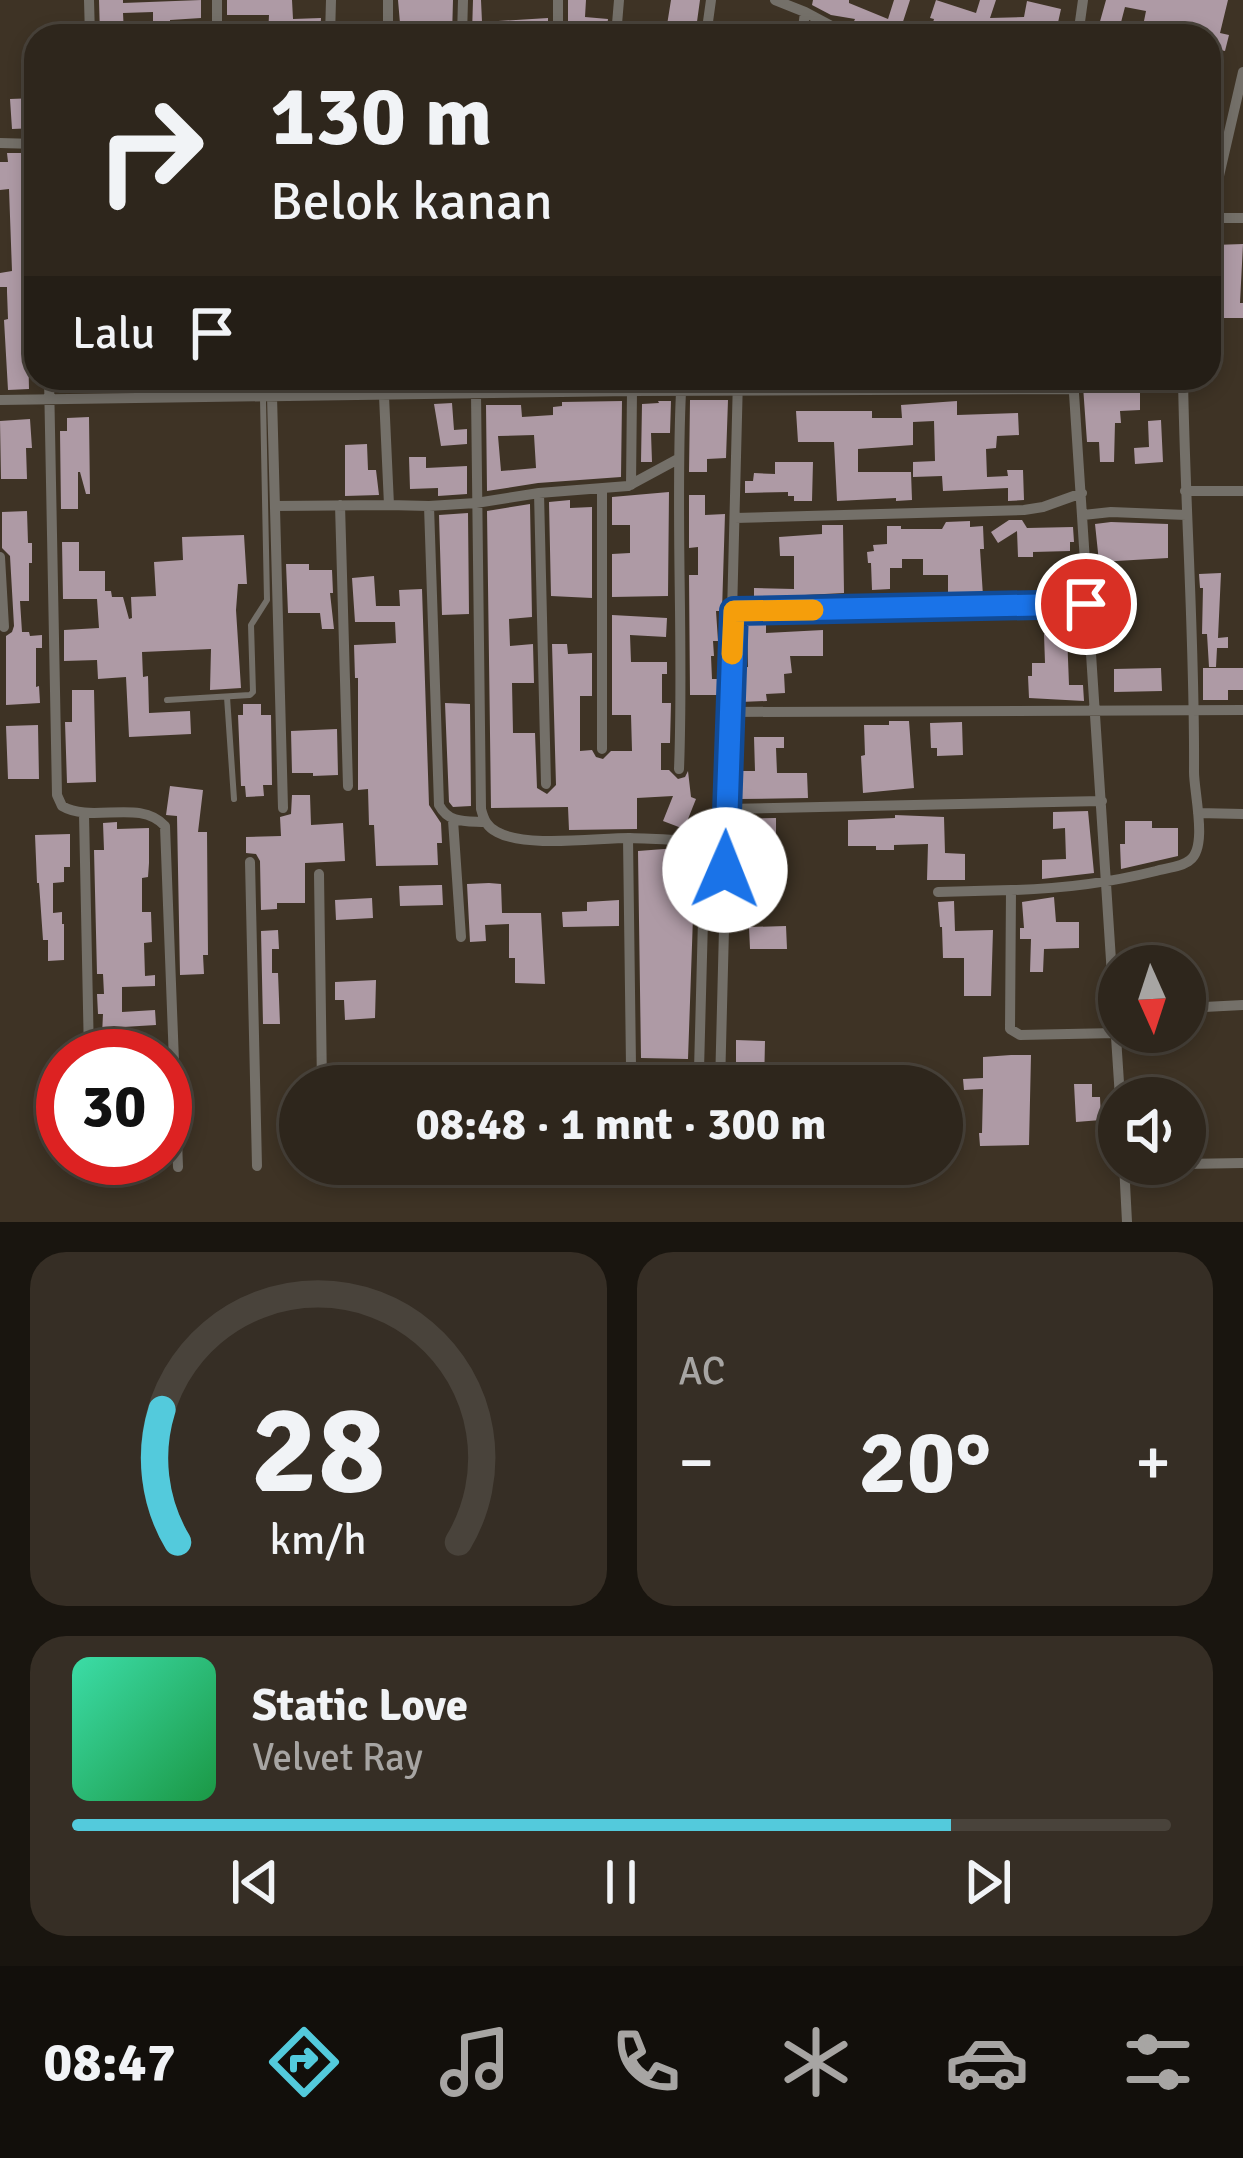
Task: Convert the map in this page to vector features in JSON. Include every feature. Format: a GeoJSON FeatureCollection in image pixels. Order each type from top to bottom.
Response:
{"type":"FeatureCollection","features":[{"type":"Feature","properties":{"kind":"street"},"geometry":{"type":"LineString","coordinates":[[775,0],[828,24]]}},
{"type":"Feature","properties":{"kind":"street"},"geometry":{"type":"LineString","coordinates":[[804,24],[805,12]]}},
{"type":"Feature","properties":{"kind":"street"},"geometry":{"type":"LineString","coordinates":[[1221,167],[1243,72]]}},
{"type":"Feature","properties":{"kind":"street"},"geometry":{"type":"LineString","coordinates":[[49,390],[57,795],[62,806],[75,813],[148,815],[165,826],[173,1029]]}},
{"type":"Feature","properties":{"kind":"street"},"geometry":{"type":"LineString","coordinates":[[152,390],[152,397]]}},
{"type":"Feature","properties":{"kind":"street"},"geometry":{"type":"LineString","coordinates":[[261,390],[276,506],[283,808]]}},
{"type":"Feature","properties":{"kind":"street"},"geometry":{"type":"LineString","coordinates":[[0,400],[556,390]]}},
{"type":"Feature","properties":{"kind":"street"},"geometry":{"type":"LineString","coordinates":[[627,390],[697,390]]}},
{"type":"Feature","properties":{"kind":"street"},"geometry":{"type":"LineString","coordinates":[[720,1065],[738,390]]}},
{"type":"Feature","properties":{"kind":"street"},"geometry":{"type":"LineString","coordinates":[[1074,390],[1112,945]]}},
{"type":"Feature","properties":{"kind":"street"},"geometry":{"type":"LineString","coordinates":[[938,892],[1107,883],[1194,858],[1199,845],[1183,390]]}},
{"type":"Feature","properties":{"kind":"street"},"geometry":{"type":"LineString","coordinates":[[631,485],[632,391]]}},
{"type":"Feature","properties":{"kind":"street"},"geometry":{"type":"LineString","coordinates":[[680,769],[681,392]]}},
{"type":"Feature","properties":{"kind":"street"},"geometry":{"type":"LineString","coordinates":[[476,394],[481,809],[485,822],[512,837],[726,842]]}},
{"type":"Feature","properties":{"kind":"street"},"geometry":{"type":"LineString","coordinates":[[384,396],[389,505]]}},
{"type":"Feature","properties":{"kind":"street"},"geometry":{"type":"LineString","coordinates":[[276,506],[429,506],[631,485],[678,459]]}},
{"type":"Feature","properties":{"kind":"street"},"geometry":{"type":"LineString","coordinates":[[602,488],[602,749]]}},
{"type":"Feature","properties":{"kind":"street"},"geometry":{"type":"LineString","coordinates":[[1185,491],[1243,491]]}},
{"type":"Feature","properties":{"kind":"street"},"geometry":{"type":"LineString","coordinates":[[735,518],[1024,510],[1082,493]]}},
{"type":"Feature","properties":{"kind":"street"},"geometry":{"type":"LineString","coordinates":[[539,494],[546,784]]}},
{"type":"Feature","properties":{"kind":"street"},"geometry":{"type":"LineString","coordinates":[[340,505],[348,786]]}},
{"type":"Feature","properties":{"kind":"street"},"geometry":{"type":"LineString","coordinates":[[429,506],[438,799],[444,814],[453,820],[485,822]]}},
{"type":"Feature","properties":{"kind":"street"},"geometry":{"type":"LineString","coordinates":[[1083,514],[1186,515]]}},
{"type":"Feature","properties":{"kind":"street"},"geometry":{"type":"LineString","coordinates":[[0,557],[4,626]]}},
{"type":"Feature","properties":{"kind":"street"},"geometry":{"type":"LineString","coordinates":[[734,611],[1086,604]]}},
{"type":"Feature","properties":{"kind":"street"},"geometry":{"type":"LineString","coordinates":[[730,712],[1243,710]]}},
{"type":"Feature","properties":{"kind":"street"},"geometry":{"type":"LineString","coordinates":[[727,809],[1102,801]]}},
{"type":"Feature","properties":{"kind":"street"},"geometry":{"type":"LineString","coordinates":[[1198,813],[1243,814]]}},
{"type":"Feature","properties":{"kind":"street"},"geometry":{"type":"LineString","coordinates":[[84,814],[88,1029]]}},
{"type":"Feature","properties":{"kind":"street"},"geometry":{"type":"LineString","coordinates":[[453,820],[461,937]]}},
{"type":"Feature","properties":{"kind":"street"},"geometry":{"type":"LineString","coordinates":[[628,838],[631,1065]]}},
{"type":"Feature","properties":{"kind":"street"},"geometry":{"type":"LineString","coordinates":[[250,862],[257,1166]]}},
{"type":"Feature","properties":{"kind":"street"},"geometry":{"type":"LineString","coordinates":[[699,1065],[704,882],[709,874],[725,870]]}},
{"type":"Feature","properties":{"kind":"street"},"geometry":{"type":"LineString","coordinates":[[320,874],[322,1065]]}},
{"type":"Feature","properties":{"kind":"street"},"geometry":{"type":"LineString","coordinates":[[1011,890],[1010,1029],[1020,1035],[1098,1034]]}},
{"type":"Feature","properties":{"kind":"street"},"geometry":{"type":"LineString","coordinates":[[1206,1007],[1243,1005]]}},
{"type":"Feature","properties":{"kind":"street"},"geometry":{"type":"LineString","coordinates":[[1206,1163],[1243,1163]]}},
{"type":"Feature","properties":{"kind":"street"},"geometry":{"type":"LineString","coordinates":[[1125,1185],[1126,1222]]}},
{"type":"Feature","properties":{"kind":"lane"},"geometry":{"type":"LineString","coordinates":[[167,700],[252,693],[251,625],[266,603],[264,396]]}},
{"type":"Feature","properties":{"kind":"lane"},"geometry":{"type":"LineString","coordinates":[[227,697],[234,799]]}},
{"type":"Feature","properties":{"kind":"building"},"geometry":{"type":"Polygon","coordinates":[[[99,0],[201,0],[201,18],[153,24],[153,12],[123,13],[124,24],[100,24],[99,0]]]}},
{"type":"Feature","properties":{"kind":"building"},"geometry":{"type":"Polygon","coordinates":[[[227,0],[292,0],[293,19],[321,18],[321,24],[269,24],[269,15],[227,15],[227,0]]]}},
{"type":"Feature","properties":{"kind":"building"},"geometry":{"type":"Polygon","coordinates":[[[398,0],[453,0],[452,24],[400,24],[398,0]]]}},
{"type":"Feature","properties":{"kind":"building"},"geometry":{"type":"Polygon","coordinates":[[[473,0],[481,0],[482,22],[548,18],[548,24],[472,24],[473,0]]]}},
{"type":"Feature","properties":{"kind":"building"},"geometry":{"type":"Polygon","coordinates":[[[568,0],[586,0],[585,17],[608,19],[607,24],[568,24],[568,0]]]}},
{"type":"Feature","properties":{"kind":"building"},"geometry":{"type":"Polygon","coordinates":[[[671,0],[700,0],[697,24],[667,24],[671,0]]]}},
{"type":"Feature","properties":{"kind":"building"},"geometry":{"type":"Polygon","coordinates":[[[813,0],[849,0],[888,19],[894,0],[910,0],[902,24],[853,24],[855,19],[831,15],[812,5],[813,0]]]}},
{"type":"Feature","properties":{"kind":"building"},"geometry":{"type":"Polygon","coordinates":[[[936,0],[976,13],[980,0],[996,0],[990,18],[1024,17],[1027,1],[1061,9],[1058,24],[933,24],[936,0]]]}},
{"type":"Feature","properties":{"kind":"building"},"geometry":{"type":"Polygon","coordinates":[[[1106,0],[1228,0],[1221,29],[1221,24],[1143,24],[1146,11],[1125,7],[1121,24],[1099,24],[1106,0]]]}},
{"type":"Feature","properties":{"kind":"building"},"geometry":{"type":"Polygon","coordinates":[[[1221,33],[1229,35],[1225,51],[1221,50],[1221,33]]]}},
{"type":"Feature","properties":{"kind":"building"},"geometry":{"type":"Polygon","coordinates":[[[24,98],[24,128],[12,129],[10,99],[24,98]]]}},
{"type":"Feature","properties":{"kind":"building"},"geometry":{"type":"Polygon","coordinates":[[[7,153],[22,153],[24,389],[8,390],[7,287],[0,287],[0,273],[12,271],[9,189],[0,190],[0,162],[8,162],[7,153]]]}},
{"type":"Feature","properties":{"kind":"building"},"geometry":{"type":"Polygon","coordinates":[[[1243,244],[1243,318],[1221,318],[1221,245],[1243,244]]]}},
{"type":"Feature","properties":{"kind":"building"},"geometry":{"type":"Polygon","coordinates":[[[1083,390],[1140,390],[1140,410],[1120,411],[1121,423],[1115,423],[1114,462],[1100,462],[1099,442],[1087,442],[1083,390]]]}},
{"type":"Feature","properties":{"kind":"building"},"geometry":{"type":"Polygon","coordinates":[[[690,400],[728,400],[726,458],[707,459],[707,472],[689,472],[690,400]]]}},
{"type":"Feature","properties":{"kind":"building"},"geometry":{"type":"Polygon","coordinates":[[[622,401],[621,477],[487,491],[486,405],[521,405],[522,417],[553,415],[553,407],[562,402],[622,401]],[[534,435],[498,436],[501,471],[536,468],[534,435]]]}},
{"type":"Feature","properties":{"kind":"building"},"geometry":{"type":"Polygon","coordinates":[[[671,401],[670,433],[651,433],[652,462],[641,462],[642,404],[671,401]]]}},
{"type":"Feature","properties":{"kind":"building"},"geometry":{"type":"Polygon","coordinates":[[[957,401],[957,415],[1018,413],[1019,435],[997,436],[996,448],[986,449],[987,477],[1023,470],[1024,500],[1008,501],[1008,488],[943,491],[942,476],[913,477],[913,462],[935,461],[934,421],[913,422],[913,445],[858,449],[858,472],[911,472],[912,500],[837,501],[834,442],[798,442],[796,411],[872,411],[872,418],[902,418],[901,405],[957,401]]]}},
{"type":"Feature","properties":{"kind":"building"},"geometry":{"type":"Polygon","coordinates":[[[452,403],[454,430],[467,429],[467,444],[441,446],[434,404],[452,403]]]}},
{"type":"Feature","properties":{"kind":"building"},"geometry":{"type":"Polygon","coordinates":[[[89,417],[90,494],[78,472],[78,509],[61,509],[60,431],[67,431],[67,418],[89,417]]]}},
{"type":"Feature","properties":{"kind":"building"},"geometry":{"type":"Polygon","coordinates":[[[30,419],[27,479],[1,479],[0,421],[30,419]]]}},
{"type":"Feature","properties":{"kind":"building"},"geometry":{"type":"Polygon","coordinates":[[[1161,420],[1163,462],[1135,464],[1134,448],[1149,447],[1148,421],[1161,420]]]}},
{"type":"Feature","properties":{"kind":"building"},"geometry":{"type":"Polygon","coordinates":[[[367,444],[368,470],[376,470],[379,495],[345,496],[345,445],[367,444]]]}},
{"type":"Feature","properties":{"kind":"building"},"geometry":{"type":"Polygon","coordinates":[[[409,457],[426,457],[426,468],[467,466],[467,494],[438,496],[438,488],[410,489],[409,457]]]}},
{"type":"Feature","properties":{"kind":"building"},"geometry":{"type":"Polygon","coordinates":[[[775,462],[813,462],[812,501],[794,501],[788,492],[745,493],[745,481],[753,481],[754,473],[775,474],[775,462]]]}},
{"type":"Feature","properties":{"kind":"building"},"geometry":{"type":"Polygon","coordinates":[[[669,492],[668,596],[612,597],[612,554],[630,553],[630,525],[612,525],[612,497],[669,492]]]}},
{"type":"Feature","properties":{"kind":"building"},"geometry":{"type":"Polygon","coordinates":[[[689,495],[705,495],[705,515],[725,514],[722,611],[716,611],[718,641],[713,641],[711,656],[712,679],[721,679],[720,695],[690,695],[689,575],[698,575],[698,547],[689,548],[689,495]]]}},
{"type":"Feature","properties":{"kind":"building"},"geometry":{"type":"Polygon","coordinates":[[[570,500],[570,508],[592,507],[592,598],[551,596],[549,502],[570,500]]]}},
{"type":"Feature","properties":{"kind":"building"},"geometry":{"type":"Polygon","coordinates":[[[530,504],[532,617],[509,619],[510,646],[533,644],[534,683],[512,683],[513,733],[535,733],[537,788],[547,794],[556,785],[552,644],[567,644],[568,654],[592,653],[592,696],[580,696],[580,751],[592,750],[603,759],[611,751],[632,751],[631,715],[612,715],[612,615],[667,618],[666,637],[630,635],[631,662],[667,662],[662,703],[671,703],[670,743],[661,743],[661,770],[669,770],[678,779],[688,771],[691,797],[696,799],[684,829],[663,821],[673,796],[637,798],[637,829],[569,830],[568,807],[491,808],[487,511],[530,504]]]}},
{"type":"Feature","properties":{"kind":"building"},"geometry":{"type":"Polygon","coordinates":[[[27,511],[32,563],[29,601],[20,601],[22,632],[42,635],[42,648],[36,648],[40,703],[6,705],[6,636],[14,626],[10,556],[2,548],[2,512],[27,511]]]}},
{"type":"Feature","properties":{"kind":"building"},"geometry":{"type":"Polygon","coordinates":[[[468,513],[469,614],[442,615],[439,515],[468,513]]]}},
{"type":"Feature","properties":{"kind":"building"},"geometry":{"type":"Polygon","coordinates":[[[1009,520],[1022,520],[1027,528],[1073,527],[1074,542],[1070,542],[1070,551],[1018,557],[1017,531],[998,543],[991,532],[1009,520]]]}},
{"type":"Feature","properties":{"kind":"building"},"geometry":{"type":"Polygon","coordinates":[[[970,521],[970,527],[983,526],[983,596],[948,597],[948,575],[923,575],[923,559],[902,559],[902,568],[890,568],[890,589],[872,590],[867,552],[874,551],[873,545],[887,544],[887,526],[942,529],[946,522],[970,521]]]}},
{"type":"Feature","properties":{"kind":"building"},"geometry":{"type":"Polygon","coordinates":[[[1095,524],[1168,524],[1168,558],[1099,562],[1095,524]]]}},
{"type":"Feature","properties":{"kind":"building"},"geometry":{"type":"Polygon","coordinates":[[[822,525],[843,525],[844,593],[754,601],[754,588],[794,589],[794,556],[780,556],[779,537],[822,534],[822,525]]]}},
{"type":"Feature","properties":{"kind":"building"},"geometry":{"type":"Polygon","coordinates":[[[244,535],[247,584],[238,584],[236,610],[241,688],[210,690],[211,649],[142,652],[149,713],[190,711],[191,734],[129,737],[126,677],[98,679],[97,660],[64,661],[64,630],[99,628],[97,599],[63,599],[62,542],[79,542],[79,571],[105,571],[105,591],[123,597],[129,619],[131,597],[156,596],[154,562],[183,560],[182,537],[244,535]]]}},
{"type":"Feature","properties":{"kind":"building"},"geometry":{"type":"Polygon","coordinates":[[[286,564],[332,570],[334,629],[322,629],[320,613],[288,613],[286,564]]]}},
{"type":"Feature","properties":{"kind":"building"},"geometry":{"type":"Polygon","coordinates":[[[1221,573],[1218,638],[1228,637],[1228,648],[1217,648],[1216,667],[1209,667],[1199,574],[1221,573]]]}},
{"type":"Feature","properties":{"kind":"building"},"geometry":{"type":"Polygon","coordinates":[[[374,576],[376,606],[400,606],[399,590],[422,589],[429,805],[441,823],[438,865],[376,866],[368,789],[358,790],[354,645],[396,643],[395,622],[355,622],[352,578],[374,576]]]}},
{"type":"Feature","properties":{"kind":"building"},"geometry":{"type":"Polygon","coordinates":[[[766,624],[766,633],[823,630],[823,656],[790,656],[792,673],[784,674],[785,693],[766,694],[767,701],[740,702],[740,667],[748,667],[747,625],[766,624]]]}},
{"type":"Feature","properties":{"kind":"building"},"geometry":{"type":"Polygon","coordinates":[[[1067,633],[1069,685],[1083,685],[1084,701],[1029,698],[1032,663],[1045,663],[1044,634],[1067,633]]]}},
{"type":"Feature","properties":{"kind":"building"},"geometry":{"type":"Polygon","coordinates":[[[1161,668],[1162,691],[1114,692],[1114,669],[1161,668]]]}},
{"type":"Feature","properties":{"kind":"building"},"geometry":{"type":"Polygon","coordinates":[[[1203,668],[1243,668],[1243,690],[1228,690],[1228,700],[1203,700],[1203,668]]]}},
{"type":"Feature","properties":{"kind":"building"},"geometry":{"type":"Polygon","coordinates":[[[72,690],[94,690],[96,782],[67,783],[65,722],[72,722],[72,690]]]}},
{"type":"Feature","properties":{"kind":"building"},"geometry":{"type":"Polygon","coordinates":[[[445,703],[470,704],[471,806],[453,807],[449,802],[445,703]]]}},
{"type":"Feature","properties":{"kind":"building"},"geometry":{"type":"Polygon","coordinates":[[[243,704],[261,704],[261,715],[271,715],[272,785],[263,785],[264,796],[246,797],[245,786],[241,786],[238,715],[243,715],[243,704]]]}},
{"type":"Feature","properties":{"kind":"building"},"geometry":{"type":"Polygon","coordinates":[[[889,721],[909,721],[914,788],[863,793],[864,725],[889,725],[889,721]]]}},
{"type":"Feature","properties":{"kind":"building"},"geometry":{"type":"Polygon","coordinates":[[[962,722],[963,755],[937,756],[937,748],[931,748],[930,723],[962,722]]]}},
{"type":"Feature","properties":{"kind":"building"},"geometry":{"type":"Polygon","coordinates":[[[38,725],[39,779],[8,779],[6,726],[38,725]]]}},
{"type":"Feature","properties":{"kind":"building"},"geometry":{"type":"Polygon","coordinates":[[[337,729],[338,775],[292,773],[291,731],[337,729]]]}},
{"type":"Feature","properties":{"kind":"building"},"geometry":{"type":"Polygon","coordinates":[[[754,737],[784,737],[784,748],[776,748],[777,773],[807,773],[808,798],[739,799],[738,771],[755,771],[754,737]]]}},
{"type":"Feature","properties":{"kind":"building"},"geometry":{"type":"Polygon","coordinates":[[[170,786],[203,790],[198,832],[207,832],[204,974],[180,975],[177,816],[166,815],[170,786]]]}},
{"type":"Feature","properties":{"kind":"building"},"geometry":{"type":"Polygon","coordinates":[[[292,795],[310,795],[311,825],[343,823],[345,861],[305,863],[305,903],[277,903],[277,909],[261,910],[260,861],[256,854],[246,853],[246,837],[281,836],[280,817],[291,814],[292,795]]]}},
{"type":"Feature","properties":{"kind":"building"},"geometry":{"type":"Polygon","coordinates":[[[1088,811],[1094,873],[1042,879],[1042,860],[1066,859],[1065,828],[1053,829],[1053,812],[1088,811]]]}},
{"type":"Feature","properties":{"kind":"building"},"geometry":{"type":"Polygon","coordinates":[[[944,817],[945,853],[965,854],[965,880],[927,880],[928,844],[894,845],[894,850],[848,846],[848,820],[944,817]]]}},
{"type":"Feature","properties":{"kind":"building"},"geometry":{"type":"Polygon","coordinates":[[[776,818],[776,834],[770,834],[771,867],[762,867],[763,891],[771,890],[771,903],[745,905],[737,819],[776,818]]]}},
{"type":"Feature","properties":{"kind":"building"},"geometry":{"type":"Polygon","coordinates":[[[1125,821],[1178,828],[1178,856],[1121,869],[1125,821]]]}},
{"type":"Feature","properties":{"kind":"building"},"geometry":{"type":"Polygon","coordinates":[[[117,822],[117,829],[149,828],[142,912],[151,912],[152,942],[144,943],[145,976],[155,975],[155,986],[122,987],[122,1012],[155,1010],[156,1025],[102,1029],[103,1014],[98,1014],[97,994],[104,994],[103,974],[97,974],[94,850],[104,850],[103,823],[117,822]]]}},
{"type":"Feature","properties":{"kind":"building"},"geometry":{"type":"Polygon","coordinates":[[[70,834],[70,867],[64,867],[64,882],[53,883],[53,913],[62,912],[64,924],[64,960],[48,961],[35,835],[70,834]]]}},
{"type":"Feature","properties":{"kind":"building"},"geometry":{"type":"Polygon","coordinates":[[[690,850],[690,860],[695,860],[688,1059],[641,1058],[638,851],[690,850]]]}},
{"type":"Feature","properties":{"kind":"building"},"geometry":{"type":"Polygon","coordinates":[[[467,884],[501,884],[502,913],[541,913],[545,984],[515,983],[509,924],[485,925],[486,941],[470,942],[467,884]]]}},
{"type":"Feature","properties":{"kind":"building"},"geometry":{"type":"Polygon","coordinates":[[[442,885],[443,905],[400,906],[399,886],[442,885]]]}},
{"type":"Feature","properties":{"kind":"building"},"geometry":{"type":"Polygon","coordinates":[[[1054,897],[1056,922],[1079,922],[1079,948],[1044,949],[1043,972],[1030,972],[1031,939],[1020,939],[1022,902],[1054,897]]]}},
{"type":"Feature","properties":{"kind":"building"},"geometry":{"type":"Polygon","coordinates":[[[372,898],[373,918],[336,920],[335,900],[372,898]]]}},
{"type":"Feature","properties":{"kind":"building"},"geometry":{"type":"Polygon","coordinates":[[[619,900],[619,926],[563,927],[562,912],[587,911],[587,902],[619,900]]]}},
{"type":"Feature","properties":{"kind":"building"},"geometry":{"type":"Polygon","coordinates":[[[954,901],[955,931],[993,930],[991,996],[964,996],[964,958],[943,958],[938,902],[954,901]]]}},
{"type":"Feature","properties":{"kind":"building"},"geometry":{"type":"Polygon","coordinates":[[[786,926],[787,949],[750,949],[749,927],[786,926]]]}},
{"type":"Feature","properties":{"kind":"building"},"geometry":{"type":"Polygon","coordinates":[[[278,930],[279,949],[272,949],[272,973],[278,973],[280,1024],[263,1024],[261,931],[278,930]]]}},
{"type":"Feature","properties":{"kind":"building"},"geometry":{"type":"Polygon","coordinates":[[[376,980],[375,1018],[345,1020],[344,1000],[335,1000],[335,982],[376,980]]]}},
{"type":"Feature","properties":{"kind":"building"},"geometry":{"type":"Polygon","coordinates":[[[736,1040],[765,1041],[764,1065],[736,1065],[736,1040]]]}},
{"type":"Feature","properties":{"kind":"building"},"geometry":{"type":"Polygon","coordinates":[[[1031,1055],[1029,1145],[980,1146],[983,1089],[964,1090],[963,1079],[983,1078],[983,1057],[1031,1055]]]}},
{"type":"Feature","properties":{"kind":"building"},"geometry":{"type":"Polygon","coordinates":[[[1074,1084],[1092,1084],[1092,1097],[1098,1097],[1098,1120],[1076,1122],[1074,1084]]]}},
{"type":"Feature","properties":{"kind":"slow traffic"},"geometry":{"type":"LineString","coordinates":[[732,654],[734,611],[813,610]]}},
{"type":"Feature","properties":{"kind":"route"},"geometry":{"type":"LineString","coordinates":[[725,870],[734,611],[1086,604]]}}]}
